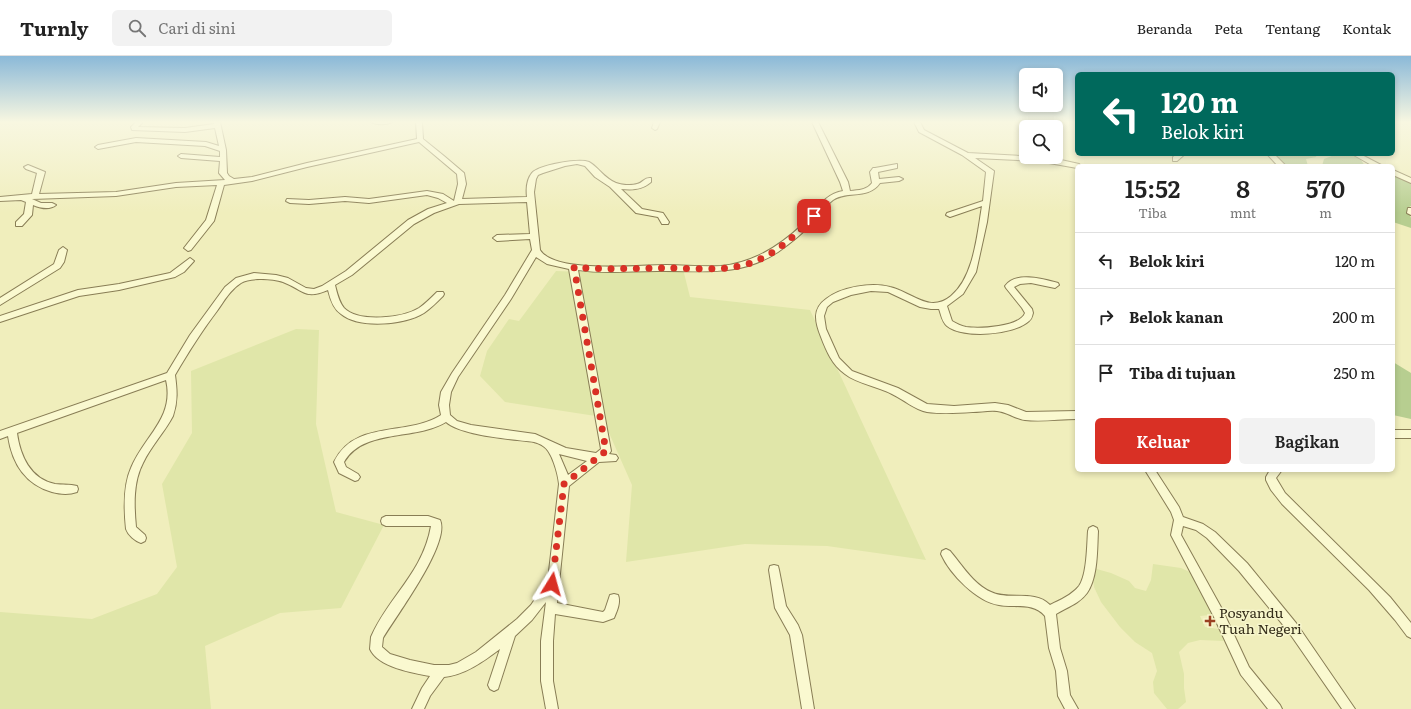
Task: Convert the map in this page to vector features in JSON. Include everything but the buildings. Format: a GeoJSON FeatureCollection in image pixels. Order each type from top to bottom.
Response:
{"type":"FeatureCollection","features":[{"type":"Feature","properties":{"kind":"street"},"geometry":{"type":"LineString","coordinates":[[223,152],[223,174],[226,178],[234,182]]}},
{"type":"Feature","properties":{"kind":"street"},"geometry":{"type":"LineString","coordinates":[[0,199],[22,197],[33,199],[116,194],[176,185],[234,182],[258,178],[364,152]]}},
{"type":"Feature","properties":{"kind":"street"},"geometry":{"type":"LineString","coordinates":[[436,152],[460,173],[462,184],[455,203]]}},
{"type":"Feature","properties":{"kind":"street"},"geometry":{"type":"LineString","coordinates":[[830,152],[844,182],[847,192]]}},
{"type":"Feature","properties":{"kind":"street"},"geometry":{"type":"LineString","coordinates":[[961,152],[990,171],[980,240],[971,275],[961,291],[943,305],[936,307],[925,305],[899,292],[889,289],[864,289],[846,293],[828,301],[821,309],[820,319],[832,352],[843,368],[855,376],[895,391],[920,406],[938,409],[1000,408],[1025,416],[1075,415]]}},
{"type":"Feature","properties":{"kind":"street"},"geometry":{"type":"LineString","coordinates":[[964,154],[981,157],[1008,157],[1046,160],[1075,166]]}},
{"type":"Feature","properties":{"kind":"street"},"geometry":{"type":"LineString","coordinates":[[181,156],[223,159]]}},
{"type":"Feature","properties":{"kind":"street"},"geometry":{"type":"LineString","coordinates":[[1175,159],[1179,156]]}},
{"type":"Feature","properties":{"kind":"street"},"geometry":{"type":"LineString","coordinates":[[1272,156],[1280,164]]}},
{"type":"Feature","properties":{"kind":"street"},"geometry":{"type":"LineString","coordinates":[[1359,156],[1375,164]]}},
{"type":"Feature","properties":{"kind":"street"},"geometry":{"type":"LineString","coordinates":[[665,222],[660,215],[639,211],[587,164],[570,162],[550,168],[535,174],[531,182],[531,199],[536,251],[550,262],[574,267],[602,269],[700,269],[734,267],[751,263],[776,250],[797,234],[832,198],[847,192],[870,189],[874,187],[876,182],[875,170],[895,166]]}},
{"type":"Feature","properties":{"kind":"street"},"geometry":{"type":"LineString","coordinates":[[19,224],[28,215],[40,172],[28,166]]}},
{"type":"Feature","properties":{"kind":"street"},"geometry":{"type":"LineString","coordinates":[[1395,173],[1411,181]]}},
{"type":"Feature","properties":{"kind":"street"},"geometry":{"type":"LineString","coordinates":[[876,182],[898,178]]}},
{"type":"Feature","properties":{"kind":"street"},"geometry":{"type":"LineString","coordinates":[[612,185],[634,187],[643,185],[648,180]]}},
{"type":"Feature","properties":{"kind":"street"},"geometry":{"type":"LineString","coordinates":[[188,248],[210,220],[221,183]]}},
{"type":"Feature","properties":{"kind":"street"},"geometry":{"type":"LineString","coordinates":[[290,201],[368,201],[427,193],[440,196],[455,203]]}},
{"type":"Feature","properties":{"kind":"street"},"geometry":{"type":"LineString","coordinates":[[33,199],[40,205],[52,205]]}},
{"type":"Feature","properties":{"kind":"street"},"geometry":{"type":"LineString","coordinates":[[0,435],[170,375],[194,337],[228,289],[239,280],[258,276],[276,278],[310,292],[332,284],[366,260],[411,222],[432,210],[455,203],[531,199]]}},
{"type":"Feature","properties":{"kind":"street"},"geometry":{"type":"LineString","coordinates":[[950,215],[986,202]]}},
{"type":"Feature","properties":{"kind":"street"},"geometry":{"type":"LineString","coordinates":[[497,238],[534,236]]}},
{"type":"Feature","properties":{"kind":"street"},"geometry":{"type":"LineString","coordinates":[[0,302],[57,266],[63,250]]}},
{"type":"Feature","properties":{"kind":"street"},"geometry":{"type":"LineString","coordinates":[[536,251],[508,297],[484,329],[455,375],[446,392],[444,405],[446,417],[454,424],[461,426],[535,438],[570,454],[598,458],[613,458]]}},
{"type":"Feature","properties":{"kind":"street"},"geometry":{"type":"LineString","coordinates":[[0,319],[78,293],[172,275],[181,270],[190,261]]}},
{"type":"Feature","properties":{"kind":"street"},"geometry":{"type":"LineString","coordinates":[[564,484],[606,451],[574,267]]}},
{"type":"Feature","properties":{"kind":"street"},"geometry":{"type":"LineString","coordinates":[[943,305],[946,319],[953,326],[976,332],[994,330],[1023,322],[1029,317],[1029,313],[1024,304],[1019,297],[1012,292],[1009,286],[1032,280],[1055,285]]}},
{"type":"Feature","properties":{"kind":"street"},"geometry":{"type":"LineString","coordinates":[[332,284],[334,298],[344,313],[352,317],[373,320],[392,319],[414,314],[422,310],[440,294]]}},
{"type":"Feature","properties":{"kind":"street"},"geometry":{"type":"LineString","coordinates":[[141,538],[131,530],[132,479],[135,468],[164,423],[172,405],[173,395],[170,375]]}},
{"type":"Feature","properties":{"kind":"street"},"geometry":{"type":"LineString","coordinates":[[355,477],[342,470],[339,462],[342,455],[350,448],[368,439],[384,434],[432,425],[446,417]]}},
{"type":"Feature","properties":{"kind":"street"},"geometry":{"type":"LineString","coordinates":[[12,431],[16,453],[22,464],[33,477],[44,486],[54,489],[73,489]]}},
{"type":"Feature","properties":{"kind":"street"},"geometry":{"type":"LineString","coordinates":[[1395,434],[1411,434]]}},
{"type":"Feature","properties":{"kind":"street"},"geometry":{"type":"LineString","coordinates":[[549,445],[559,465],[564,484],[552,584],[546,660],[547,681],[552,709]]}},
{"type":"Feature","properties":{"kind":"street"},"geometry":{"type":"LineString","coordinates":[[1151,472],[1175,510],[1179,520],[1176,535],[1218,613],[1245,671],[1276,709]]}},
{"type":"Feature","properties":{"kind":"street"},"geometry":{"type":"LineString","coordinates":[[1274,472],[1272,474],[1271,481],[1276,488],[1310,526],[1387,602],[1411,632]]}},
{"type":"Feature","properties":{"kind":"street"},"geometry":{"type":"LineString","coordinates":[[1179,520],[1199,527],[1211,535],[1243,567],[1292,627],[1349,709]]}},
{"type":"Feature","properties":{"kind":"street"},"geometry":{"type":"LineString","coordinates":[[386,521],[428,521],[436,523],[436,532],[424,560],[408,589],[377,637],[376,649],[389,660],[441,672],[461,667],[486,652],[511,632],[529,615],[552,584]]}},
{"type":"Feature","properties":{"kind":"street"},"geometry":{"type":"LineString","coordinates":[[1049,612],[1079,593],[1084,587],[1087,578],[1093,531]]}},
{"type":"Feature","properties":{"kind":"street"},"geometry":{"type":"LineString","coordinates":[[946,554],[972,585],[980,592],[993,599],[1008,602],[1030,602],[1041,604],[1049,612],[1052,623],[1054,646],[1061,668],[1064,696],[1072,709]]}},
{"type":"Feature","properties":{"kind":"street"},"geometry":{"type":"LineString","coordinates":[[774,570],[781,608],[796,635],[808,709]]}},
{"type":"Feature","properties":{"kind":"street"},"geometry":{"type":"LineString","coordinates":[[551,608],[604,617],[610,614],[614,599]]}},
{"type":"Feature","properties":{"kind":"street"},"geometry":{"type":"LineString","coordinates":[[494,685],[511,632]]}},
{"type":"Feature","properties":{"kind":"street"},"geometry":{"type":"LineString","coordinates":[[418,709],[426,692],[441,672]]}},
{"type":"Feature","properties":{"kind":"green space"},"geometry":{"type":"Polygon","coordinates":[[[1274,156],[1316,156],[1306,159],[1307,164],[1282,164],[1274,156]]]}},
{"type":"Feature","properties":{"kind":"green space"},"geometry":{"type":"Polygon","coordinates":[[[1332,156],[1357,156],[1363,159],[1361,160],[1364,164],[1323,164],[1324,159],[1332,156]]]}},
{"type":"Feature","properties":{"kind":"green space"},"geometry":{"type":"Polygon","coordinates":[[[1395,174],[1411,182],[1411,206],[1407,208],[1411,218],[1411,228],[1395,223],[1395,174]]]}},
{"type":"Feature","properties":{"kind":"green space"},"geometry":{"type":"Polygon","coordinates":[[[683,269],[690,297],[810,310],[926,560],[827,546],[745,544],[626,562],[632,485],[602,417],[505,402],[480,376],[487,351],[509,319],[519,321],[556,271],[582,272],[683,269]]]}},
{"type":"Feature","properties":{"kind":"green space"},"geometry":{"type":"Polygon","coordinates":[[[296,329],[319,330],[316,424],[336,512],[384,525],[341,608],[280,613],[205,646],[211,709],[0,709],[0,612],[92,619],[157,594],[177,567],[162,484],[192,433],[191,371],[296,329]]]}},
{"type":"Feature","properties":{"kind":"green space"},"geometry":{"type":"Polygon","coordinates":[[[1395,363],[1411,373],[1411,419],[1395,415],[1395,363]]]}},
{"type":"Feature","properties":{"kind":"green space"},"geometry":{"type":"Polygon","coordinates":[[[1153,564],[1181,568],[1192,573],[1198,582],[1203,598],[1212,610],[1211,615],[1200,616],[1205,627],[1219,629],[1224,641],[1200,640],[1188,643],[1179,652],[1184,674],[1186,702],[1178,709],[1167,709],[1154,693],[1153,682],[1157,671],[1152,653],[1135,642],[1120,627],[1101,602],[1094,587],[1093,568],[1111,573],[1129,581],[1135,588],[1146,591],[1151,580],[1153,564]]]}},
{"type":"Feature","properties":{"kind":"place","name":"Posyandu Tuah Negeri"},"geometry":{"type":"Point","coordinates":[1210,621]}},
{"type":"Feature","properties":{"kind":"route"},"geometry":{"type":"LineString","coordinates":[[552,584],[564,484],[606,451],[574,267],[587,269],[700,269],[734,267],[751,263],[776,250],[797,234],[814,216]]}}]}
